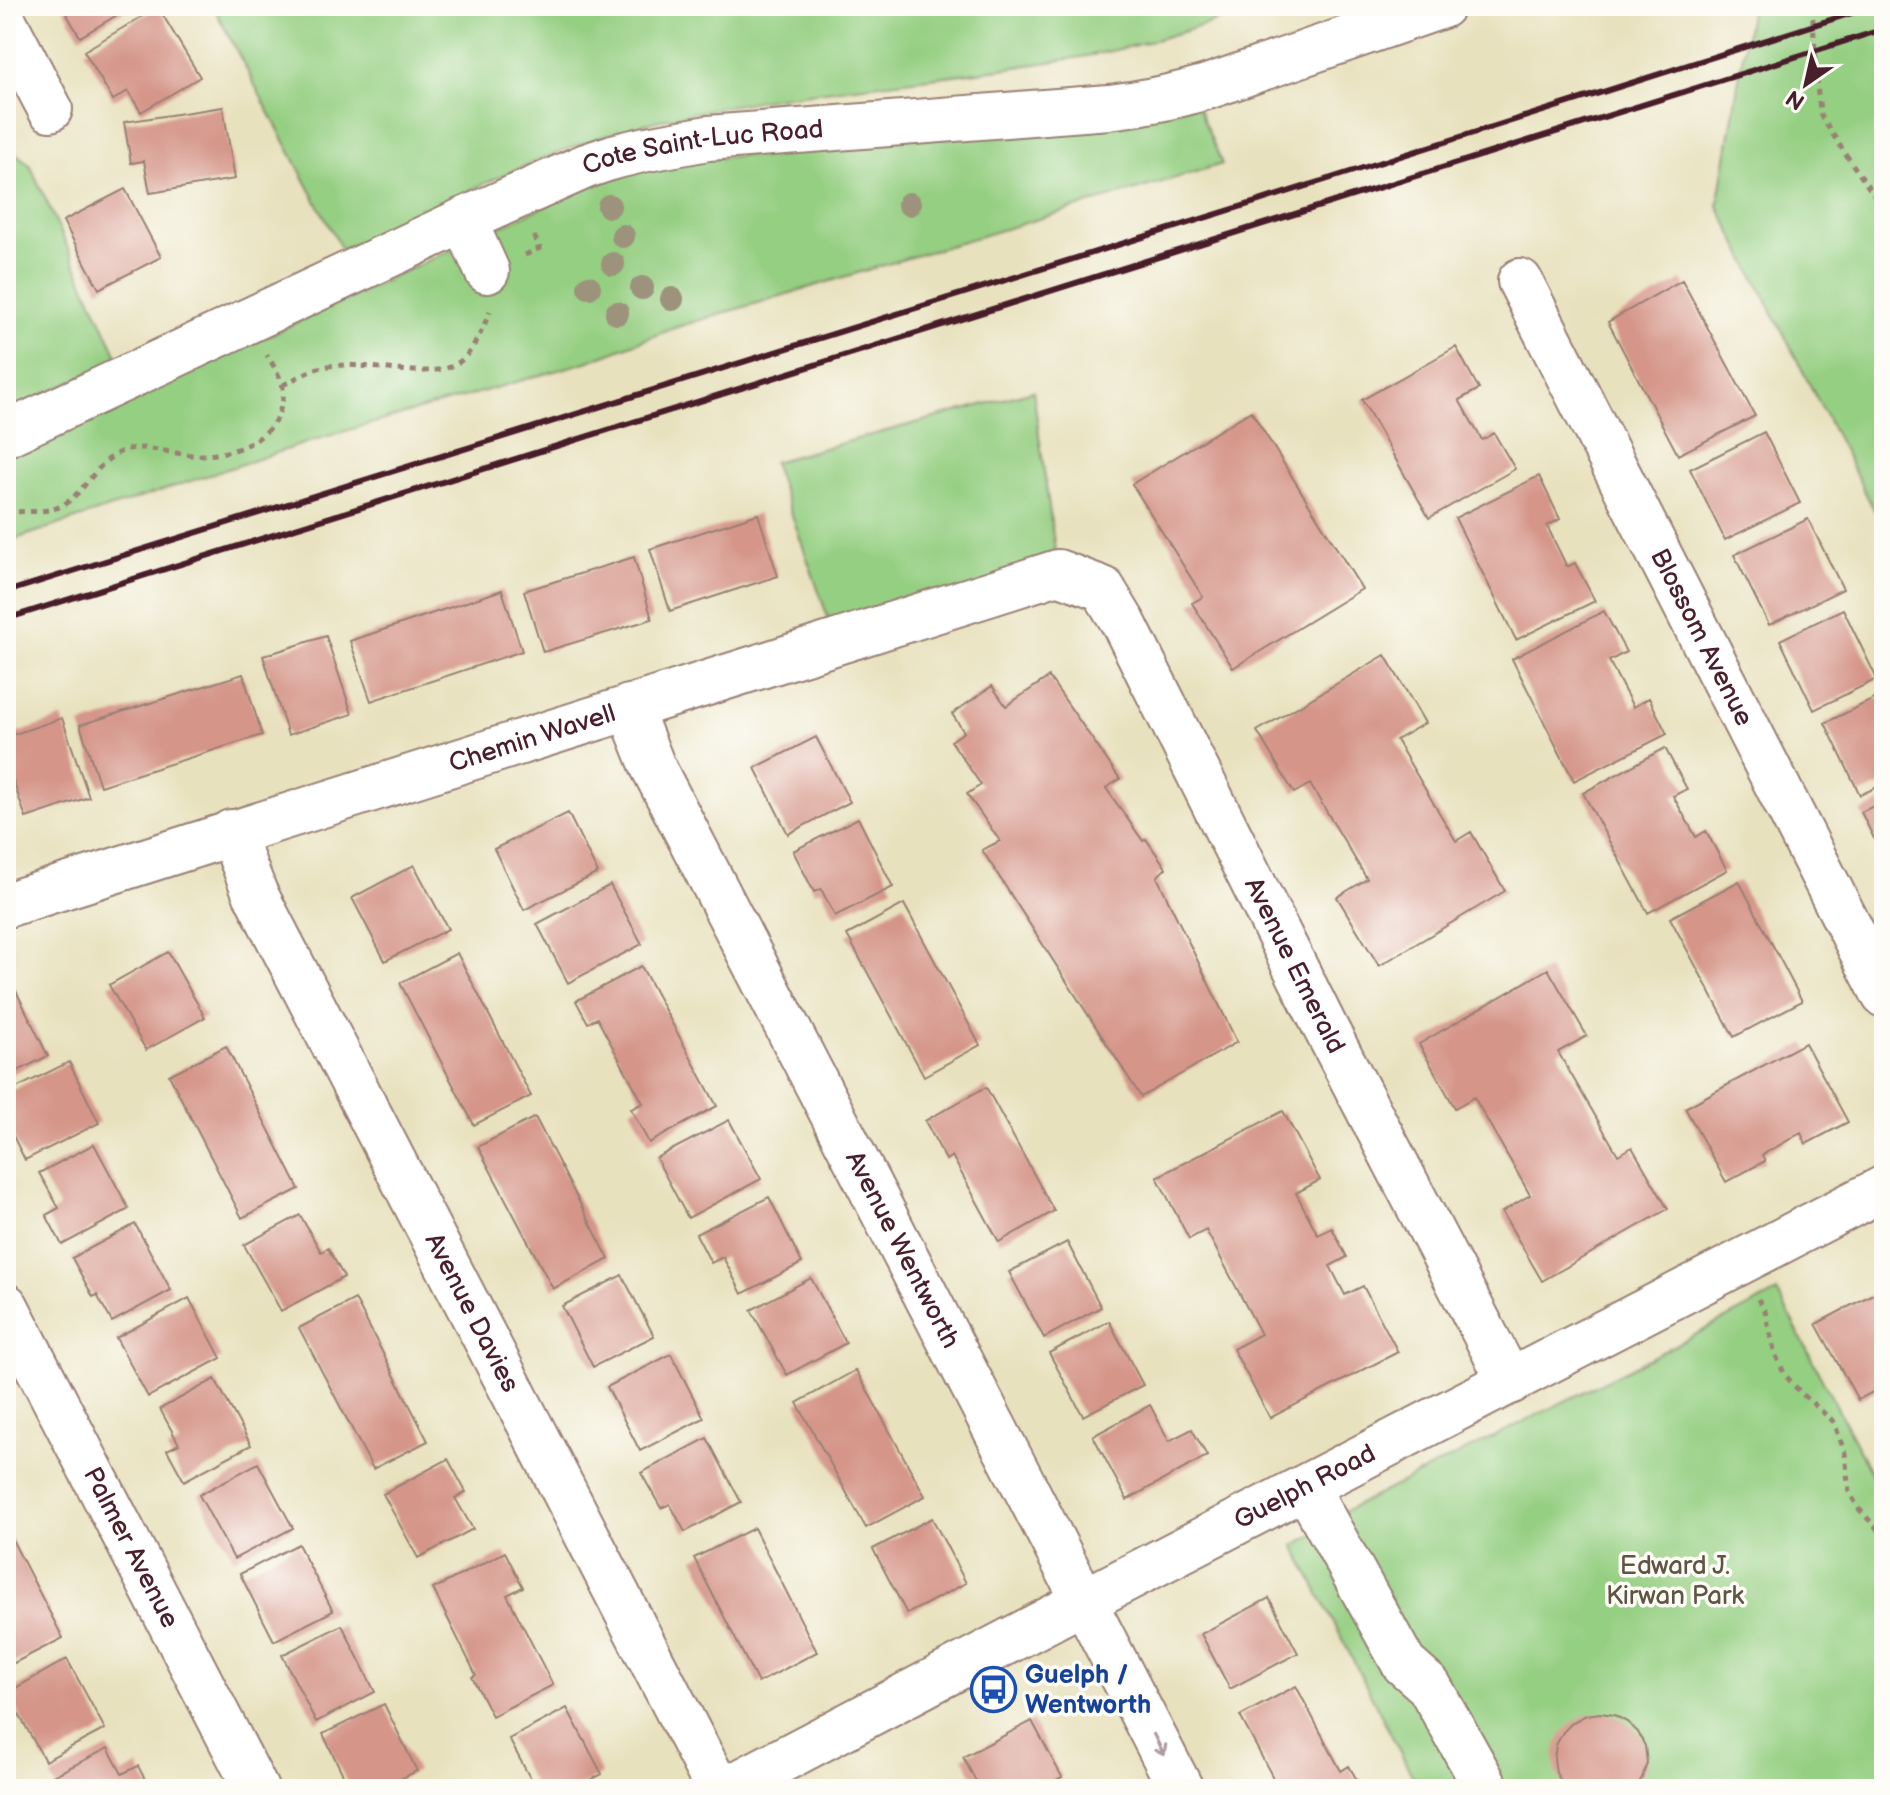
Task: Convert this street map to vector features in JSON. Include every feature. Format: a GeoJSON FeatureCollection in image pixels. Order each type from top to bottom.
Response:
{"type":"FeatureCollection","features":[{"type":"Feature","properties":{"kind":"street","name":"Cote Saint-Luc Road"},"geometry":{"type":"LineString","coordinates":[[6,434],[464,220],[613,157],[708,138],[1109,107],[1174,97],[1442,6]]}},
{"type":"Feature","properties":{"kind":"street"},"geometry":{"type":"LineString","coordinates":[[6,25],[50,109]]}},
{"type":"Feature","properties":{"kind":"street"},"geometry":{"type":"LineString","coordinates":[[464,220],[487,271]]}},
{"type":"Feature","properties":{"kind":"street","name":"Blossom Avenue"},"geometry":{"type":"LineString","coordinates":[[1520,281],[1884,995]]}},
{"type":"Feature","properties":{"kind":"street","name":"Chemin Wavell"},"geometry":{"type":"LineString","coordinates":[[6,905],[1058,572]]}},
{"type":"Feature","properties":{"kind":"street","name":"Avenue Emerald"},"geometry":{"type":"LineString","coordinates":[[1058,572],[1103,589],[1124,624],[1325,1027],[1510,1382]]}},
{"type":"Feature","properties":{"kind":"street","name":"Avenue Wentworth"},"geometry":{"type":"LineString","coordinates":[[629,707],[660,781],[1181,1789]]}},
{"type":"Feature","properties":{"kind":"street","name":"Avenue Davies"},"geometry":{"type":"LineString","coordinates":[[231,832],[262,907],[718,1789]]}},
{"type":"Feature","properties":{"kind":"street","name":"Guelph Road"},"geometry":{"type":"LineString","coordinates":[[727,1789],[1884,1188]]}},
{"type":"Feature","properties":{"kind":"street","name":"Palmer Avenue"},"geometry":{"type":"LineString","coordinates":[[6,1306],[256,1789]]}},
{"type":"Feature","properties":{"kind":"street"},"geometry":{"type":"LineString","coordinates":[[1306,1487],[1404,1664],[1429,1686],[1487,1789]]}},
{"type":"Feature","properties":{"kind":"path"},"geometry":{"type":"LineString","coordinates":[[1812,6],[1821,116],[1884,209]]}},
{"type":"Feature","properties":{"kind":"path"},"geometry":{"type":"LineString","coordinates":[[283,385],[322,367],[350,365],[424,371],[446,369],[462,360],[478,340],[491,308],[494,290],[487,271]]}},
{"type":"Feature","properties":{"kind":"path"},"geometry":{"type":"LineString","coordinates":[[6,512],[57,508],[67,502],[113,456],[126,449],[194,455],[227,452],[253,443],[279,415],[284,395],[283,385],[265,351]]}},
{"type":"Feature","properties":{"kind":"path"},"geometry":{"type":"LineString","coordinates":[[1737,1264],[1765,1311],[1775,1354],[1785,1375],[1834,1422],[1845,1453],[1849,1492],[1859,1509],[1884,1536]]}},
{"type":"Feature","properties":{"kind":"green space"},"geometry":{"type":"Polygon","coordinates":[[[213,6],[1260,6],[1113,51],[1040,64],[725,106],[630,128],[504,175],[342,250],[213,6]]]}},
{"type":"Feature","properties":{"kind":"green space"},"geometry":{"type":"Polygon","coordinates":[[[1751,6],[1884,6],[1884,529],[1718,206],[1751,6]]]}},
{"type":"Feature","properties":{"kind":"green space"},"geometry":{"type":"Polygon","coordinates":[[[1197,104],[1222,164],[677,327],[586,362],[321,438],[6,542],[6,456],[606,177],[656,165],[1197,104]]]}},
{"type":"Feature","properties":{"kind":"green space"},"geometry":{"type":"Polygon","coordinates":[[[10,145],[30,165],[119,360],[6,411],[6,148],[10,145]]]}},
{"type":"Feature","properties":{"kind":"green space"},"geometry":{"type":"Polygon","coordinates":[[[1033,391],[1058,572],[837,643],[773,462],[1033,391]]]}},
{"type":"Feature","properties":{"kind":"green space","name":"Edward J. Kirwan Park"},"geometry":{"type":"Polygon","coordinates":[[[1777,1292],[1884,1498],[1884,1789],[1419,1789],[1294,1545],[1342,1520],[1339,1514],[1777,1292]]]}},
{"type":"Feature","properties":{"kind":"building"},"geometry":{"type":"Polygon","coordinates":[[[62,6],[132,6],[80,37],[62,6]]]}},
{"type":"Feature","properties":{"kind":"building"},"geometry":{"type":"Polygon","coordinates":[[[158,7],[200,77],[141,112],[128,91],[113,100],[84,51],[158,7]]]}},
{"type":"Feature","properties":{"kind":"building"},"geometry":{"type":"Polygon","coordinates":[[[223,107],[235,179],[150,193],[144,161],[131,163],[124,122],[223,107]]]}},
{"type":"Feature","properties":{"kind":"building"},"geometry":{"type":"Polygon","coordinates":[[[125,189],[161,257],[99,289],[63,221],[125,189]]]}},
{"type":"Feature","properties":{"kind":"building"},"geometry":{"type":"Polygon","coordinates":[[[1682,280],[1755,416],[1678,455],[1608,322],[1682,280]]]}},
{"type":"Feature","properties":{"kind":"building"},"geometry":{"type":"Polygon","coordinates":[[[1456,347],[1479,389],[1459,400],[1482,440],[1494,433],[1515,469],[1429,518],[1362,400],[1456,347]]]}},
{"type":"Feature","properties":{"kind":"building"},"geometry":{"type":"Polygon","coordinates":[[[1251,411],[1362,589],[1233,668],[1192,603],[1203,597],[1132,484],[1251,411]]]}},
{"type":"Feature","properties":{"kind":"building"},"geometry":{"type":"Polygon","coordinates":[[[1764,432],[1800,503],[1725,540],[1690,469],[1764,432]]]}},
{"type":"Feature","properties":{"kind":"building"},"geometry":{"type":"Polygon","coordinates":[[[1539,476],[1560,519],[1547,526],[1567,567],[1575,563],[1595,601],[1516,640],[1455,518],[1539,476]]]}},
{"type":"Feature","properties":{"kind":"building"},"geometry":{"type":"Polygon","coordinates":[[[758,514],[778,576],[670,611],[650,549],[758,514]]]}},
{"type":"Feature","properties":{"kind":"building"},"geometry":{"type":"Polygon","coordinates":[[[1808,519],[1843,589],[1769,625],[1734,555],[1808,519]]]}},
{"type":"Feature","properties":{"kind":"building"},"geometry":{"type":"Polygon","coordinates":[[[634,557],[652,619],[543,652],[524,591],[634,557]]]}},
{"type":"Feature","properties":{"kind":"building"},"geometry":{"type":"Polygon","coordinates":[[[502,590],[522,651],[371,701],[350,641],[502,590]]]}},
{"type":"Feature","properties":{"kind":"building"},"geometry":{"type":"Polygon","coordinates":[[[1843,609],[1877,679],[1814,710],[1780,640],[1843,609]]]}},
{"type":"Feature","properties":{"kind":"building"},"geometry":{"type":"Polygon","coordinates":[[[1604,611],[1626,652],[1609,661],[1633,707],[1649,698],[1667,734],[1574,781],[1512,659],[1604,611]]]}},
{"type":"Feature","properties":{"kind":"building"},"geometry":{"type":"Polygon","coordinates":[[[326,636],[352,714],[288,735],[263,656],[326,636]]]}},
{"type":"Feature","properties":{"kind":"building"},"geometry":{"type":"Polygon","coordinates":[[[1385,655],[1425,723],[1396,740],[1456,841],[1471,832],[1505,891],[1379,966],[1337,897],[1367,879],[1310,784],[1294,793],[1257,731],[1385,655]]]}},
{"type":"Feature","properties":{"kind":"building"},"geometry":{"type":"Polygon","coordinates":[[[243,674],[262,735],[100,786],[80,725],[243,674]]]}},
{"type":"Feature","properties":{"kind":"building"},"geometry":{"type":"Polygon","coordinates":[[[1049,677],[1120,779],[1106,788],[1166,868],[1157,877],[1237,1042],[1141,1097],[982,850],[1000,841],[967,794],[981,785],[951,741],[964,732],[952,714],[992,686],[1006,706],[1049,677]]]}},
{"type":"Feature","properties":{"kind":"building"},"geometry":{"type":"Polygon","coordinates":[[[1884,694],[1884,784],[1860,795],[1825,723],[1884,694]]]}},
{"type":"Feature","properties":{"kind":"building"},"geometry":{"type":"Polygon","coordinates":[[[62,718],[89,797],[26,818],[6,760],[6,737],[62,718]]]}},
{"type":"Feature","properties":{"kind":"building"},"geometry":{"type":"Polygon","coordinates":[[[816,737],[850,802],[788,834],[755,768],[816,737]]]}},
{"type":"Feature","properties":{"kind":"building"},"geometry":{"type":"Polygon","coordinates":[[[1665,748],[1687,789],[1673,796],[1696,837],[1706,831],[1727,870],[1648,913],[1583,793],[1665,748]]]}},
{"type":"Feature","properties":{"kind":"building"},"geometry":{"type":"Polygon","coordinates":[[[1884,801],[1884,859],[1861,812],[1884,801]]]}},
{"type":"Feature","properties":{"kind":"building"},"geometry":{"type":"Polygon","coordinates":[[[568,813],[598,873],[524,910],[494,849],[568,813]]]}},
{"type":"Feature","properties":{"kind":"building"},"geometry":{"type":"Polygon","coordinates":[[[858,818],[893,887],[835,916],[821,889],[814,892],[793,851],[858,818]]]}},
{"type":"Feature","properties":{"kind":"building"},"geometry":{"type":"Polygon","coordinates":[[[414,865],[448,929],[385,961],[352,898],[414,865]]]}},
{"type":"Feature","properties":{"kind":"building"},"geometry":{"type":"Polygon","coordinates":[[[1739,881],[1802,1001],[1734,1037],[1670,918],[1739,881]]]}},
{"type":"Feature","properties":{"kind":"building"},"geometry":{"type":"Polygon","coordinates":[[[610,885],[642,944],[568,983],[537,924],[610,885]]]}},
{"type":"Feature","properties":{"kind":"building"},"geometry":{"type":"Polygon","coordinates":[[[904,904],[980,1045],[924,1076],[847,935],[904,904]]]}},
{"type":"Feature","properties":{"kind":"building"},"geometry":{"type":"Polygon","coordinates":[[[168,952],[205,1017],[146,1050],[109,985],[168,952]]]}},
{"type":"Feature","properties":{"kind":"building"},"geometry":{"type":"Polygon","coordinates":[[[457,953],[531,1096],[474,1125],[400,983],[457,953]]]}},
{"type":"Feature","properties":{"kind":"building"},"geometry":{"type":"Polygon","coordinates":[[[641,966],[717,1106],[649,1143],[631,1109],[643,1103],[597,1018],[588,1023],[576,1001],[641,966]]]}},
{"type":"Feature","properties":{"kind":"building"},"geometry":{"type":"Polygon","coordinates":[[[1548,969],[1587,1036],[1558,1052],[1618,1155],[1632,1147],[1668,1209],[1542,1281],[1502,1212],[1530,1195],[1474,1097],[1455,1108],[1419,1044],[1548,969]]]}},
{"type":"Feature","properties":{"kind":"building"},"geometry":{"type":"Polygon","coordinates":[[[15,989],[48,1056],[6,1077],[6,993],[15,989]]]}},
{"type":"Feature","properties":{"kind":"building"},"geometry":{"type":"Polygon","coordinates":[[[1805,1043],[1848,1122],[1806,1144],[1801,1133],[1762,1155],[1765,1161],[1726,1182],[1685,1108],[1805,1043]]]}},
{"type":"Feature","properties":{"kind":"building"},"geometry":{"type":"Polygon","coordinates":[[[226,1046],[299,1189],[242,1218],[169,1075],[226,1046]]]}},
{"type":"Feature","properties":{"kind":"building"},"geometry":{"type":"Polygon","coordinates":[[[69,1062],[99,1123],[25,1160],[6,1122],[6,1093],[69,1062]]]}},
{"type":"Feature","properties":{"kind":"building"},"geometry":{"type":"Polygon","coordinates":[[[986,1087],[1054,1211],[999,1242],[952,1156],[946,1160],[925,1121],[986,1087]]]}},
{"type":"Feature","properties":{"kind":"building"},"geometry":{"type":"Polygon","coordinates":[[[1283,1111],[1320,1180],[1296,1193],[1318,1235],[1332,1228],[1347,1257],[1330,1266],[1345,1295],[1363,1286],[1398,1352],[1270,1418],[1233,1349],[1261,1334],[1206,1230],[1189,1239],[1157,1177],[1283,1111]]]}},
{"type":"Feature","properties":{"kind":"building"},"geometry":{"type":"Polygon","coordinates":[[[535,1117],[609,1259],[553,1289],[478,1147],[535,1117]]]}},
{"type":"Feature","properties":{"kind":"building"},"geometry":{"type":"Polygon","coordinates":[[[729,1120],[761,1179],[688,1218],[656,1158],[729,1120]]]}},
{"type":"Feature","properties":{"kind":"building"},"geometry":{"type":"Polygon","coordinates":[[[94,1144],[129,1209],[62,1245],[46,1215],[59,1208],[39,1173],[94,1144]]]}},
{"type":"Feature","properties":{"kind":"building"},"geometry":{"type":"Polygon","coordinates":[[[769,1197],[802,1263],[742,1294],[723,1257],[711,1263],[696,1234],[769,1197]]]}},
{"type":"Feature","properties":{"kind":"building"},"geometry":{"type":"Polygon","coordinates":[[[300,1215],[321,1252],[328,1248],[344,1277],[281,1311],[244,1245],[300,1215]]]}},
{"type":"Feature","properties":{"kind":"building"},"geometry":{"type":"Polygon","coordinates":[[[135,1224],[171,1290],[112,1322],[97,1295],[93,1297],[72,1258],[135,1224]]]}},
{"type":"Feature","properties":{"kind":"building"},"geometry":{"type":"Polygon","coordinates":[[[1067,1242],[1101,1307],[1044,1338],[1009,1272],[1067,1242]]]}},
{"type":"Feature","properties":{"kind":"building"},"geometry":{"type":"Polygon","coordinates":[[[622,1275],[654,1336],[593,1367],[562,1306],[622,1275]]]}},
{"type":"Feature","properties":{"kind":"building"},"geometry":{"type":"Polygon","coordinates":[[[811,1278],[846,1343],[787,1375],[751,1310],[811,1278]]]}},
{"type":"Feature","properties":{"kind":"building"},"geometry":{"type":"Polygon","coordinates":[[[1884,1288],[1884,1386],[1858,1400],[1816,1324],[1884,1288]]]}},
{"type":"Feature","properties":{"kind":"building"},"geometry":{"type":"Polygon","coordinates":[[[189,1298],[221,1358],[148,1397],[116,1338],[189,1298]]]}},
{"type":"Feature","properties":{"kind":"building"},"geometry":{"type":"Polygon","coordinates":[[[355,1299],[428,1441],[373,1469],[299,1328],[355,1299]]]}},
{"type":"Feature","properties":{"kind":"building"},"geometry":{"type":"Polygon","coordinates":[[[1109,1321],[1143,1385],[1083,1416],[1049,1353],[1109,1321]]]}},
{"type":"Feature","properties":{"kind":"building"},"geometry":{"type":"Polygon","coordinates":[[[671,1354],[704,1418],[640,1451],[607,1387],[671,1354]]]}},
{"type":"Feature","properties":{"kind":"building"},"geometry":{"type":"Polygon","coordinates":[[[856,1370],[925,1496],[866,1528],[797,1403],[856,1370]]]}},
{"type":"Feature","properties":{"kind":"building"},"geometry":{"type":"Polygon","coordinates":[[[215,1379],[251,1445],[184,1481],[167,1450],[179,1444],[160,1409],[215,1379]]]}},
{"type":"Feature","properties":{"kind":"building"},"geometry":{"type":"Polygon","coordinates":[[[1150,1405],[1169,1441],[1192,1429],[1207,1456],[1127,1500],[1093,1436],[1150,1405]]]}},
{"type":"Feature","properties":{"kind":"building"},"geometry":{"type":"Polygon","coordinates":[[[707,1438],[741,1502],[685,1532],[670,1504],[661,1508],[641,1473],[707,1438]]]}},
{"type":"Feature","properties":{"kind":"building"},"geometry":{"type":"Polygon","coordinates":[[[448,1459],[466,1492],[455,1498],[473,1529],[418,1558],[383,1494],[448,1459]]]}},
{"type":"Feature","properties":{"kind":"building"},"geometry":{"type":"Polygon","coordinates":[[[258,1463],[293,1528],[234,1559],[199,1495],[258,1463]]]}},
{"type":"Feature","properties":{"kind":"building"},"geometry":{"type":"Polygon","coordinates":[[[932,1518],[966,1583],[907,1614],[873,1549],[932,1518]]]}},
{"type":"Feature","properties":{"kind":"building"},"geometry":{"type":"Polygon","coordinates":[[[6,1528],[63,1638],[6,1667],[6,1528]]]}},
{"type":"Feature","properties":{"kind":"building"},"geometry":{"type":"Polygon","coordinates":[[[754,1528],[817,1652],[758,1683],[694,1558],[754,1528]]]}},
{"type":"Feature","properties":{"kind":"building"},"geometry":{"type":"Polygon","coordinates":[[[298,1544],[333,1611],[274,1641],[240,1574],[298,1544]]]}},
{"type":"Feature","properties":{"kind":"building"},"geometry":{"type":"Polygon","coordinates":[[[505,1552],[523,1587],[507,1595],[553,1685],[492,1716],[472,1677],[476,1675],[433,1589],[505,1552]]]}},
{"type":"Feature","properties":{"kind":"building"},"geometry":{"type":"Polygon","coordinates":[[[1269,1598],[1298,1653],[1230,1689],[1201,1634],[1269,1598]]]}},
{"type":"Feature","properties":{"kind":"building"},"geometry":{"type":"Polygon","coordinates":[[[342,1625],[375,1692],[316,1722],[282,1655],[342,1625]]]}},
{"type":"Feature","properties":{"kind":"building"},"geometry":{"type":"Polygon","coordinates":[[[67,1659],[105,1729],[45,1761],[7,1693],[67,1659]]]}},
{"type":"Feature","properties":{"kind":"building"},"geometry":{"type":"Polygon","coordinates":[[[1296,1686],[1341,1771],[1349,1766],[1362,1789],[1279,1789],[1240,1716],[1296,1686]]]}},
{"type":"Feature","properties":{"kind":"building"},"geometry":{"type":"Polygon","coordinates":[[[384,1704],[417,1771],[380,1789],[350,1789],[323,1734],[384,1704]]]}},
{"type":"Feature","properties":{"kind":"building"},"geometry":{"type":"Polygon","coordinates":[[[567,1708],[602,1774],[574,1789],[536,1789],[509,1739],[567,1708]]]}},
{"type":"Feature","properties":{"kind":"building"},"geometry":{"type":"Polygon","coordinates":[[[1586,1715],[1614,1715],[1627,1722],[1638,1732],[1645,1746],[1647,1763],[1635,1789],[1566,1789],[1556,1773],[1556,1745],[1563,1732],[1586,1715]]]}},
{"type":"Feature","properties":{"kind":"building"},"geometry":{"type":"Polygon","coordinates":[[[1032,1721],[1062,1777],[1040,1789],[980,1789],[963,1757],[1032,1721]]]}},
{"type":"Feature","properties":{"kind":"building"},"geometry":{"type":"Polygon","coordinates":[[[108,1748],[122,1774],[138,1766],[150,1789],[57,1789],[51,1777],[108,1748]]]}},
{"type":"Feature","properties":{"kind":"railway"},"geometry":{"type":"LineString","coordinates":[[6,592],[1874,6]]}},
{"type":"Feature","properties":{"kind":"railway"},"geometry":{"type":"LineString","coordinates":[[6,619],[1884,29]]}},
{"type":"Feature","properties":{"kind":"place","name":"Guelph / Wentworth"},"geometry":{"type":"Point","coordinates":[994,1690]}}]}
